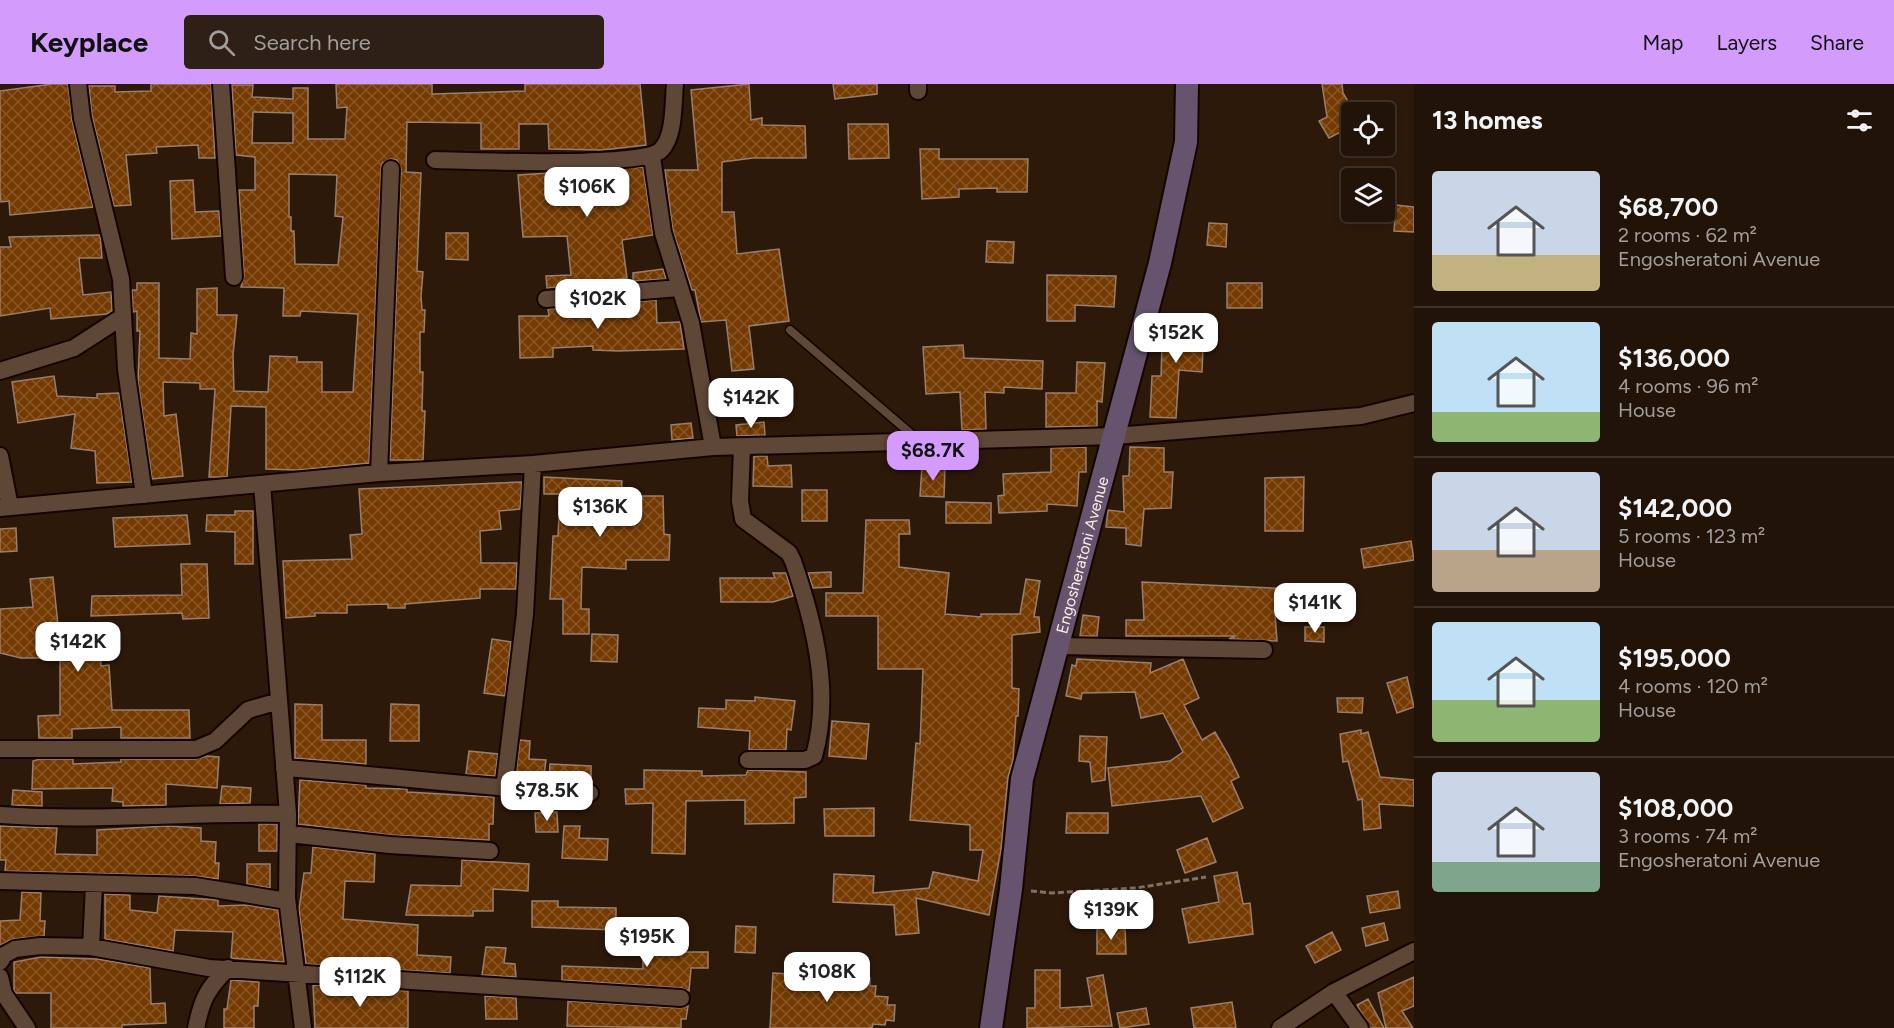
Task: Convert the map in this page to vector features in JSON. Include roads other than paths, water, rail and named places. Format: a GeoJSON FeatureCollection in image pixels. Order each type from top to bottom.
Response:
{"type":"FeatureCollection","features":[{"type":"Feature","properties":{"kind":"street"},"geometry":{"type":"LineString","coordinates":[[78,84],[82,118],[121,279],[126,369],[144,495]]}},
{"type":"Feature","properties":{"kind":"street"},"geometry":{"type":"LineString","coordinates":[[221,84],[234,277]]}},
{"type":"Feature","properties":{"kind":"street"},"geometry":{"type":"LineString","coordinates":[[435,160],[594,161],[652,157],[665,146],[675,84]]}},
{"type":"Feature","properties":{"kind":"street","name":"Engosheratoni Avenue"},"geometry":{"type":"LineString","coordinates":[[991,1028],[1011,889],[1022,779],[1157,273],[1186,142],[1187,84]]}},
{"type":"Feature","properties":{"kind":"street"},"geometry":{"type":"LineString","coordinates":[[652,157],[663,233],[679,288],[692,322],[713,447]]}},
{"type":"Feature","properties":{"kind":"street"},"geometry":{"type":"LineString","coordinates":[[379,472],[391,169]]}},
{"type":"Feature","properties":{"kind":"street"},"geometry":{"type":"LineString","coordinates":[[546,299],[679,288]]}},
{"type":"Feature","properties":{"kind":"street"},"geometry":{"type":"LineString","coordinates":[[0,371],[74,348],[122,317]]}},
{"type":"Feature","properties":{"kind":"street"},"geometry":{"type":"LineString","coordinates":[[0,456],[5,508],[379,472],[533,464],[713,447],[1115,436],[1361,416],[1414,403]]}},
{"type":"Feature","properties":{"kind":"street"},"geometry":{"type":"LineString","coordinates":[[742,447],[741,513],[748,524],[789,553],[794,561],[814,631],[819,670],[820,718],[814,756],[805,760],[748,760]]}},
{"type":"Feature","properties":{"kind":"street"},"geometry":{"type":"LineString","coordinates":[[504,789],[525,614],[533,464]]}},
{"type":"Feature","properties":{"kind":"street"},"geometry":{"type":"LineString","coordinates":[[262,484],[288,814],[287,901],[303,1028]]}},
{"type":"Feature","properties":{"kind":"street"},"geometry":{"type":"LineString","coordinates":[[1058,646],[1264,650]]}},
{"type":"Feature","properties":{"kind":"street"},"geometry":{"type":"LineString","coordinates":[[0,749],[196,749],[214,741],[248,710],[279,700]]}},
{"type":"Feature","properties":{"kind":"street"},"geometry":{"type":"LineString","coordinates":[[284,768],[376,774],[504,789],[590,793]]}},
{"type":"Feature","properties":{"kind":"street"},"geometry":{"type":"LineString","coordinates":[[0,815],[99,818],[212,813],[288,814]]}},
{"type":"Feature","properties":{"kind":"street"},"geometry":{"type":"LineString","coordinates":[[289,834],[390,845],[490,850]]}},
{"type":"Feature","properties":{"kind":"street"},"geometry":{"type":"LineString","coordinates":[[0,881],[195,886],[287,901]]}},
{"type":"Feature","properties":{"kind":"street"},"geometry":{"type":"LineString","coordinates":[[91,947],[94,885]]}},
{"type":"Feature","properties":{"kind":"street"},"geometry":{"type":"LineString","coordinates":[[0,962],[4,954],[15,949],[40,946],[91,947],[209,968],[681,998]]}},
{"type":"Feature","properties":{"kind":"street"},"geometry":{"type":"LineString","coordinates":[[1280,1028],[1334,992],[1414,951]]}},
{"type":"Feature","properties":{"kind":"street"},"geometry":{"type":"LineString","coordinates":[[196,1028],[200,1006],[209,988],[228,968]]}},
{"type":"Feature","properties":{"kind":"street"},"geometry":{"type":"LineString","coordinates":[[0,977],[4,994],[27,1028]]}},
{"type":"Feature","properties":{"kind":"street"},"geometry":{"type":"LineString","coordinates":[[1334,992],[1360,1028]]}},
{"type":"Feature","properties":{"kind":"lane"},"geometry":{"type":"LineString","coordinates":[[790,330],[920,442]]}}]}
